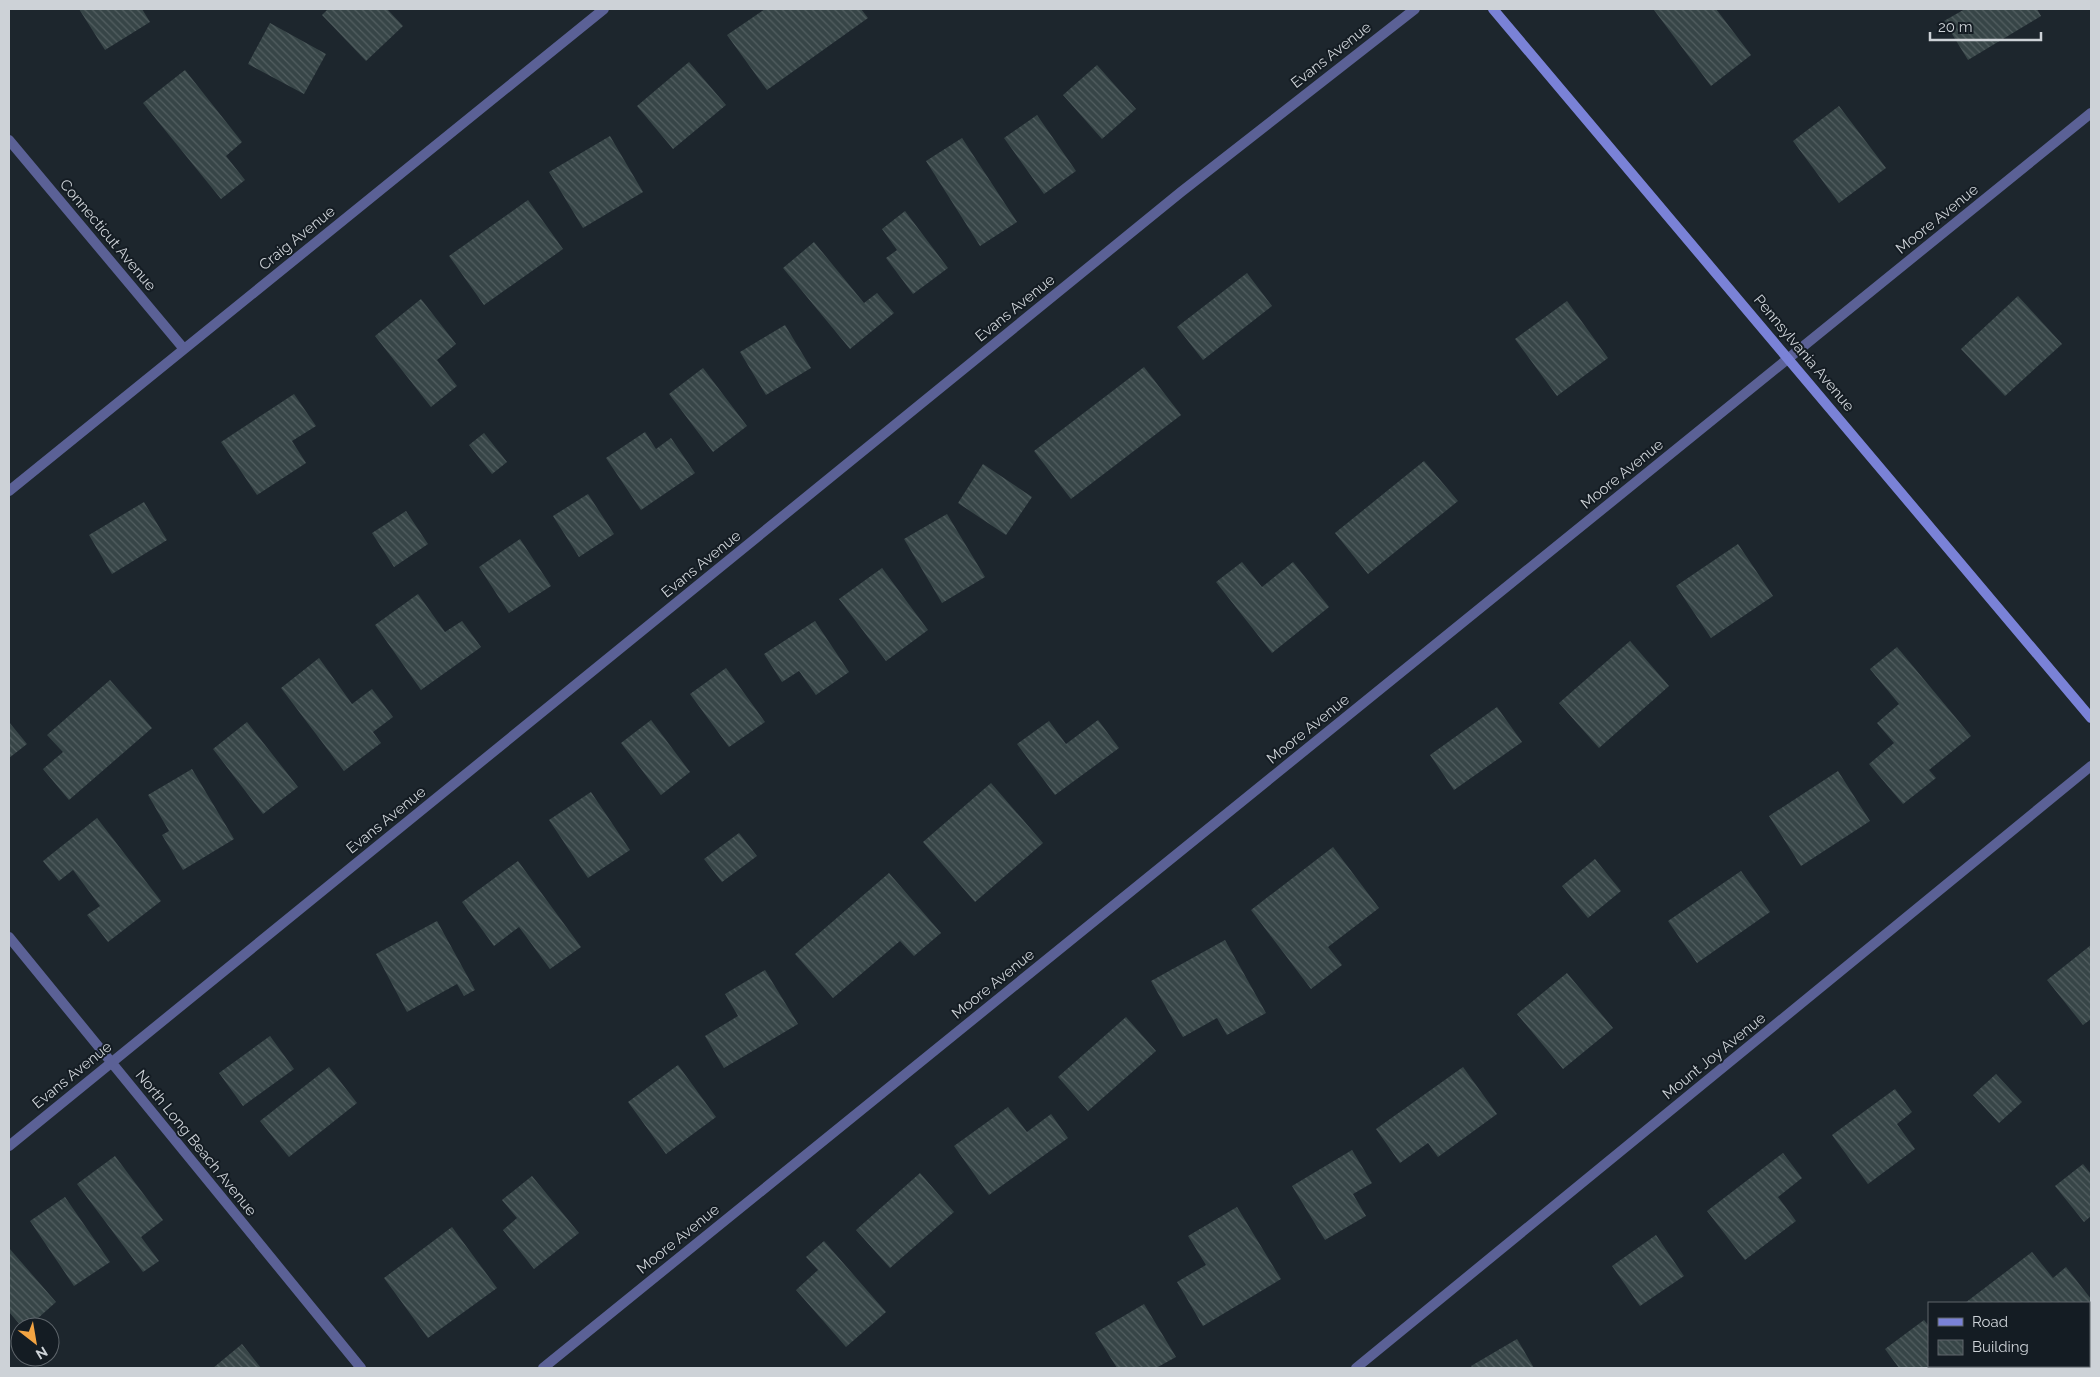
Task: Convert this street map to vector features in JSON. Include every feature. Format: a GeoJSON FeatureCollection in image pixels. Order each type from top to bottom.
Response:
{"type":"FeatureCollection","features":[{"type":"Feature","properties":{"kind":"street","name":"Craig Avenue"},"geometry":{"type":"LineString","coordinates":[[9,491],[604,9]]}},
{"type":"Feature","properties":{"kind":"street","name":"Evans Avenue"},"geometry":{"type":"LineString","coordinates":[[9,1146],[1173,198],[1415,9]]}},
{"type":"Feature","properties":{"kind":"street","name":"Pennsylvania Avenue"},"geometry":{"type":"LineString","coordinates":[[1493,9],[1790,358],[2091,718]]}},
{"type":"Feature","properties":{"kind":"street","name":"Moore Avenue"},"geometry":{"type":"LineString","coordinates":[[543,1368],[2091,113]]}},
{"type":"Feature","properties":{"kind":"street","name":"Connecticut Avenue"},"geometry":{"type":"LineString","coordinates":[[9,140],[184,349]]}},
{"type":"Feature","properties":{"kind":"street","name":"Mount Joy Avenue"},"geometry":{"type":"LineString","coordinates":[[1356,1368],[2091,766]]}},
{"type":"Feature","properties":{"kind":"street","name":"North Long Beach Avenue"},"geometry":{"type":"LineString","coordinates":[[9,937],[361,1368]]}},
{"type":"Feature","properties":{"kind":"building"},"geometry":{"type":"Polygon","coordinates":[[[79,9],[142,9],[150,22],[105,50],[79,9]]]}},
{"type":"Feature","properties":{"kind":"building"},"geometry":{"type":"Polygon","coordinates":[[[328,9],[387,9],[403,26],[366,61],[322,15],[328,9]]]}},
{"type":"Feature","properties":{"kind":"building"},"geometry":{"type":"Polygon","coordinates":[[[765,9],[861,9],[868,18],[767,90],[727,35],[765,9]]]}},
{"type":"Feature","properties":{"kind":"building"},"geometry":{"type":"Polygon","coordinates":[[[1655,9],[1716,9],[1751,55],[1711,86],[1655,9]]]}},
{"type":"Feature","properties":{"kind":"building"},"geometry":{"type":"Polygon","coordinates":[[[1965,9],[2037,9],[2041,16],[1968,60],[1944,21],[1965,9]]]}},
{"type":"Feature","properties":{"kind":"building"},"geometry":{"type":"Polygon","coordinates":[[[270,23],[326,54],[304,94],[248,64],[270,23]]]}},
{"type":"Feature","properties":{"kind":"building"},"geometry":{"type":"Polygon","coordinates":[[[689,62],[726,105],[673,149],[637,106],[689,62]]]}},
{"type":"Feature","properties":{"kind":"building"},"geometry":{"type":"Polygon","coordinates":[[[1097,65],[1136,109],[1102,139],[1063,95],[1097,65]]]}},
{"type":"Feature","properties":{"kind":"building"},"geometry":{"type":"Polygon","coordinates":[[[185,70],[242,142],[226,156],[245,180],[221,199],[143,103],[185,70]]]}},
{"type":"Feature","properties":{"kind":"building"},"geometry":{"type":"Polygon","coordinates":[[[1839,106],[1886,168],[1839,203],[1793,141],[1839,106]]]}},
{"type":"Feature","properties":{"kind":"building"},"geometry":{"type":"Polygon","coordinates":[[[1037,115],[1076,171],[1044,194],[1004,138],[1037,115]]]}},
{"type":"Feature","properties":{"kind":"building"},"geometry":{"type":"Polygon","coordinates":[[[610,136],[643,192],[583,228],[549,172],[610,136]]]}},
{"type":"Feature","properties":{"kind":"building"},"geometry":{"type":"Polygon","coordinates":[[[962,138],[1017,222],[980,246],[926,161],[962,138]]]}},
{"type":"Feature","properties":{"kind":"building"},"geometry":{"type":"Polygon","coordinates":[[[528,200],[563,249],[484,305],[449,256],[528,200]]]}},
{"type":"Feature","properties":{"kind":"building"},"geometry":{"type":"Polygon","coordinates":[[[905,211],[948,268],[913,294],[886,258],[897,250],[882,229],[905,211]]]}},
{"type":"Feature","properties":{"kind":"building"},"geometry":{"type":"Polygon","coordinates":[[[814,242],[864,303],[877,293],[894,313],[850,349],[783,268],[814,242]]]}},
{"type":"Feature","properties":{"kind":"building"},"geometry":{"type":"Polygon","coordinates":[[[1247,273],[1272,306],[1203,360],[1177,327],[1247,273]]]}},
{"type":"Feature","properties":{"kind":"building"},"geometry":{"type":"Polygon","coordinates":[[[2018,296],[2062,344],[2005,396],[1961,349],[2018,296]]]}},
{"type":"Feature","properties":{"kind":"building"},"geometry":{"type":"Polygon","coordinates":[[[421,299],[456,344],[437,360],[457,386],[431,407],[375,336],[421,299]]]}},
{"type":"Feature","properties":{"kind":"building"},"geometry":{"type":"Polygon","coordinates":[[[1567,301],[1608,358],[1557,396],[1515,339],[1567,301]]]}},
{"type":"Feature","properties":{"kind":"building"},"geometry":{"type":"Polygon","coordinates":[[[785,325],[811,368],[766,395],[740,352],[785,325]]]}},
{"type":"Feature","properties":{"kind":"building"},"geometry":{"type":"Polygon","coordinates":[[[1144,367],[1181,415],[1071,499],[1034,451],[1144,367]]]}},
{"type":"Feature","properties":{"kind":"building"},"geometry":{"type":"Polygon","coordinates":[[[703,368],[747,426],[713,452],[669,394],[703,368]]]}},
{"type":"Feature","properties":{"kind":"building"},"geometry":{"type":"Polygon","coordinates":[[[294,394],[316,426],[292,441],[306,463],[257,495],[221,442],[294,394]]]}},
{"type":"Feature","properties":{"kind":"building"},"geometry":{"type":"Polygon","coordinates":[[[645,432],[656,449],[671,438],[695,473],[641,510],[606,458],[645,432]]]}},
{"type":"Feature","properties":{"kind":"building"},"geometry":{"type":"Polygon","coordinates":[[[484,433],[507,462],[492,474],[469,445],[484,433]]]}},
{"type":"Feature","properties":{"kind":"building"},"geometry":{"type":"Polygon","coordinates":[[[1424,461],[1458,501],[1368,574],[1335,533],[1424,461]]]}},
{"type":"Feature","properties":{"kind":"building"},"geometry":{"type":"Polygon","coordinates":[[[983,464],[1032,497],[1006,535],[958,503],[983,464]]]}},
{"type":"Feature","properties":{"kind":"building"},"geometry":{"type":"Polygon","coordinates":[[[588,494],[614,534],[579,557],[553,516],[588,494]]]}},
{"type":"Feature","properties":{"kind":"building"},"geometry":{"type":"Polygon","coordinates":[[[144,502],[167,540],[112,574],[89,535],[144,502]]]}},
{"type":"Feature","properties":{"kind":"building"},"geometry":{"type":"Polygon","coordinates":[[[406,511],[428,544],[394,567],[372,533],[406,511]]]}},
{"type":"Feature","properties":{"kind":"building"},"geometry":{"type":"Polygon","coordinates":[[[947,514],[985,577],[942,603],[904,539],[947,514]]]}},
{"type":"Feature","properties":{"kind":"building"},"geometry":{"type":"Polygon","coordinates":[[[520,539],[551,586],[509,613],[479,567],[520,539]]]}},
{"type":"Feature","properties":{"kind":"building"},"geometry":{"type":"Polygon","coordinates":[[[1738,544],[1773,596],[1711,638],[1676,586],[1738,544]]]}},
{"type":"Feature","properties":{"kind":"building"},"geometry":{"type":"Polygon","coordinates":[[[1242,562],[1262,587],[1293,562],[1329,607],[1272,653],[1216,582],[1242,562]]]}},
{"type":"Feature","properties":{"kind":"building"},"geometry":{"type":"Polygon","coordinates":[[[882,568],[928,630],[886,661],[839,599],[882,568]]]}},
{"type":"Feature","properties":{"kind":"building"},"geometry":{"type":"Polygon","coordinates":[[[418,594],[445,632],[462,621],[481,647],[421,690],[375,625],[418,594]]]}},
{"type":"Feature","properties":{"kind":"building"},"geometry":{"type":"Polygon","coordinates":[[[815,621],[849,672],[816,695],[799,671],[782,682],[764,654],[815,621]]]}},
{"type":"Feature","properties":{"kind":"building"},"geometry":{"type":"Polygon","coordinates":[[[1630,641],[1669,686],[1599,748],[1559,703],[1630,641]]]}},
{"type":"Feature","properties":{"kind":"building"},"geometry":{"type":"Polygon","coordinates":[[[1897,647],[1971,736],[1929,770],[1936,778],[1903,804],[1869,764],[1894,743],[1877,723],[1899,704],[1870,669],[1897,647]]]}},
{"type":"Feature","properties":{"kind":"building"},"geometry":{"type":"Polygon","coordinates":[[[319,658],[352,704],[372,689],[393,717],[373,732],[381,743],[344,771],[281,688],[319,658]]]}},
{"type":"Feature","properties":{"kind":"building"},"geometry":{"type":"Polygon","coordinates":[[[726,668],[765,722],[729,747],[690,694],[726,668]]]}},
{"type":"Feature","properties":{"kind":"building"},"geometry":{"type":"Polygon","coordinates":[[[110,680],[152,728],[69,800],[43,769],[63,752],[47,735],[110,680]]]}},
{"type":"Feature","properties":{"kind":"building"},"geometry":{"type":"Polygon","coordinates":[[[1497,707],[1522,742],[1454,790],[1430,755],[1497,707]]]}},
{"type":"Feature","properties":{"kind":"building"},"geometry":{"type":"Polygon","coordinates":[[[651,720],[690,772],[661,795],[621,743],[651,720]]]}},
{"type":"Feature","properties":{"kind":"building"},"geometry":{"type":"Polygon","coordinates":[[[1098,720],[1119,748],[1055,795],[1017,744],[1049,721],[1066,744],[1098,720]]]}},
{"type":"Feature","properties":{"kind":"building"},"geometry":{"type":"Polygon","coordinates":[[[9,722],[27,744],[9,758],[9,722]]]}},
{"type":"Feature","properties":{"kind":"building"},"geometry":{"type":"Polygon","coordinates":[[[247,722],[298,787],[263,814],[213,749],[247,722]]]}},
{"type":"Feature","properties":{"kind":"building"},"geometry":{"type":"Polygon","coordinates":[[[192,769],[234,839],[183,870],[162,835],[169,831],[148,795],[192,769]]]}},
{"type":"Feature","properties":{"kind":"building"},"geometry":{"type":"Polygon","coordinates":[[[1838,771],[1870,821],[1801,866],[1769,816],[1838,771]]]}},
{"type":"Feature","properties":{"kind":"building"},"geometry":{"type":"Polygon","coordinates":[[[991,783],[1043,843],[975,902],[923,842],[991,783]]]}},
{"type":"Feature","properties":{"kind":"building"},"geometry":{"type":"Polygon","coordinates":[[[591,792],[630,850],[588,878],[549,820],[591,792]]]}},
{"type":"Feature","properties":{"kind":"building"},"geometry":{"type":"Polygon","coordinates":[[[97,818],[161,901],[108,942],[87,915],[100,906],[73,870],[59,881],[43,861],[97,818]]]}},
{"type":"Feature","properties":{"kind":"building"},"geometry":{"type":"Polygon","coordinates":[[[739,833],[757,856],[722,882],[704,859],[739,833]]]}},
{"type":"Feature","properties":{"kind":"building"},"geometry":{"type":"Polygon","coordinates":[[[1333,847],[1379,908],[1328,947],[1342,965],[1311,989],[1251,910],[1333,847]]]}},
{"type":"Feature","properties":{"kind":"building"},"geometry":{"type":"Polygon","coordinates":[[[1595,859],[1621,891],[1588,918],[1562,886],[1595,859]]]}},
{"type":"Feature","properties":{"kind":"building"},"geometry":{"type":"Polygon","coordinates":[[[518,861],[581,947],[550,969],[519,927],[494,946],[462,902],[518,861]]]}},
{"type":"Feature","properties":{"kind":"building"},"geometry":{"type":"Polygon","coordinates":[[[1741,871],[1770,912],[1697,963],[1668,921],[1741,871]]]}},
{"type":"Feature","properties":{"kind":"building"},"geometry":{"type":"Polygon","coordinates":[[[889,873],[941,933],[914,956],[900,941],[833,998],[795,954],[889,873]]]}},
{"type":"Feature","properties":{"kind":"building"},"geometry":{"type":"Polygon","coordinates":[[[437,921],[475,990],[464,996],[457,984],[407,1012],[376,954],[437,921]]]}},
{"type":"Feature","properties":{"kind":"building"},"geometry":{"type":"Polygon","coordinates":[[[1225,940],[1266,1013],[1227,1035],[1217,1018],[1183,1037],[1151,981],[1225,940]]]}},
{"type":"Feature","properties":{"kind":"building"},"geometry":{"type":"Polygon","coordinates":[[[2091,945],[2091,1019],[2083,1025],[2047,980],[2091,945]]]}},
{"type":"Feature","properties":{"kind":"building"},"geometry":{"type":"Polygon","coordinates":[[[765,970],[798,1024],[724,1068],[705,1036],[738,1016],[725,994],[765,970]]]}},
{"type":"Feature","properties":{"kind":"building"},"geometry":{"type":"Polygon","coordinates":[[[1567,973],[1613,1028],[1563,1069],[1517,1014],[1567,973]]]}},
{"type":"Feature","properties":{"kind":"building"},"geometry":{"type":"Polygon","coordinates":[[[1126,1017],[1156,1051],[1088,1111],[1058,1077],[1126,1017]]]}},
{"type":"Feature","properties":{"kind":"building"},"geometry":{"type":"Polygon","coordinates":[[[270,1036],[294,1069],[243,1106],[219,1073],[270,1036]]]}},
{"type":"Feature","properties":{"kind":"building"},"geometry":{"type":"Polygon","coordinates":[[[678,1065],[716,1117],[666,1154],[628,1102],[678,1065]]]}},
{"type":"Feature","properties":{"kind":"building"},"geometry":{"type":"Polygon","coordinates":[[[329,1067],[357,1103],[289,1157],[260,1121],[329,1067]]]}},
{"type":"Feature","properties":{"kind":"building"},"geometry":{"type":"Polygon","coordinates":[[[1463,1067],[1497,1114],[1438,1157],[1428,1143],[1400,1163],[1376,1129],[1463,1067]]]}},
{"type":"Feature","properties":{"kind":"building"},"geometry":{"type":"Polygon","coordinates":[[[1996,1074],[2022,1102],[1999,1123],[1973,1095],[1996,1074]]]}},
{"type":"Feature","properties":{"kind":"building"},"geometry":{"type":"Polygon","coordinates":[[[1895,1089],[1912,1112],[1897,1124],[1915,1149],[1868,1184],[1832,1135],[1895,1089]]]}},
{"type":"Feature","properties":{"kind":"building"},"geometry":{"type":"Polygon","coordinates":[[[1008,1107],[1027,1132],[1051,1114],[1068,1138],[989,1195],[954,1146],[1008,1107]]]}},
{"type":"Feature","properties":{"kind":"building"},"geometry":{"type":"Polygon","coordinates":[[[1352,1150],[1372,1183],[1353,1194],[1366,1216],[1325,1240],[1292,1186],[1352,1150]]]}},
{"type":"Feature","properties":{"kind":"building"},"geometry":{"type":"Polygon","coordinates":[[[1783,1153],[1802,1178],[1778,1197],[1796,1221],[1745,1260],[1707,1211],[1783,1153]]]}},
{"type":"Feature","properties":{"kind":"building"},"geometry":{"type":"Polygon","coordinates":[[[115,1156],[163,1220],[141,1237],[159,1261],[143,1272],[77,1184],[115,1156]]]}},
{"type":"Feature","properties":{"kind":"building"},"geometry":{"type":"Polygon","coordinates":[[[2083,1164],[2091,1174],[2091,1216],[2084,1222],[2055,1186],[2083,1164]]]}},
{"type":"Feature","properties":{"kind":"building"},"geometry":{"type":"Polygon","coordinates":[[[920,1173],[954,1212],[890,1268],[856,1230],[920,1173]]]}},
{"type":"Feature","properties":{"kind":"building"},"geometry":{"type":"Polygon","coordinates":[[[532,1176],[579,1233],[534,1269],[503,1230],[517,1218],[502,1200],[532,1176]]]}},
{"type":"Feature","properties":{"kind":"building"},"geometry":{"type":"Polygon","coordinates":[[[65,1197],[110,1262],[74,1286],[30,1221],[65,1197]]]}},
{"type":"Feature","properties":{"kind":"building"},"geometry":{"type":"Polygon","coordinates":[[[1237,1207],[1281,1279],[1203,1326],[1177,1282],[1206,1265],[1188,1236],[1237,1207]]]}},
{"type":"Feature","properties":{"kind":"building"},"geometry":{"type":"Polygon","coordinates":[[[452,1227],[497,1288],[428,1338],[384,1278],[452,1227]]]}},
{"type":"Feature","properties":{"kind":"building"},"geometry":{"type":"Polygon","coordinates":[[[1656,1235],[1684,1276],[1640,1306],[1612,1266],[1656,1235]]]}},
{"type":"Feature","properties":{"kind":"building"},"geometry":{"type":"Polygon","coordinates":[[[824,1241],[886,1312],[846,1347],[796,1290],[818,1270],[806,1257],[824,1241]]]}},
{"type":"Feature","properties":{"kind":"building"},"geometry":{"type":"Polygon","coordinates":[[[9,1248],[56,1302],[39,1317],[13,1317],[9,1312],[9,1248]]]}},
{"type":"Feature","properties":{"kind":"building"},"geometry":{"type":"Polygon","coordinates":[[[2032,1252],[2053,1278],[2066,1267],[2091,1299],[2091,1311],[2090,1302],[1966,1302],[2032,1252]]]}},
{"type":"Feature","properties":{"kind":"building"},"geometry":{"type":"Polygon","coordinates":[[[1144,1304],[1176,1357],[1156,1368],[1117,1368],[1095,1333],[1144,1304]]]}},
{"type":"Feature","properties":{"kind":"building"},"geometry":{"type":"Polygon","coordinates":[[[1924,1320],[1928,1325],[1928,1367],[1960,1368],[1899,1368],[1885,1349],[1924,1320]]]}},
{"type":"Feature","properties":{"kind":"building"},"geometry":{"type":"Polygon","coordinates":[[[1517,1339],[1534,1368],[1473,1368],[1471,1366],[1517,1339]]]}},
{"type":"Feature","properties":{"kind":"building"},"geometry":{"type":"Polygon","coordinates":[[[242,1344],[261,1368],[213,1368],[242,1344]]]}}]}
